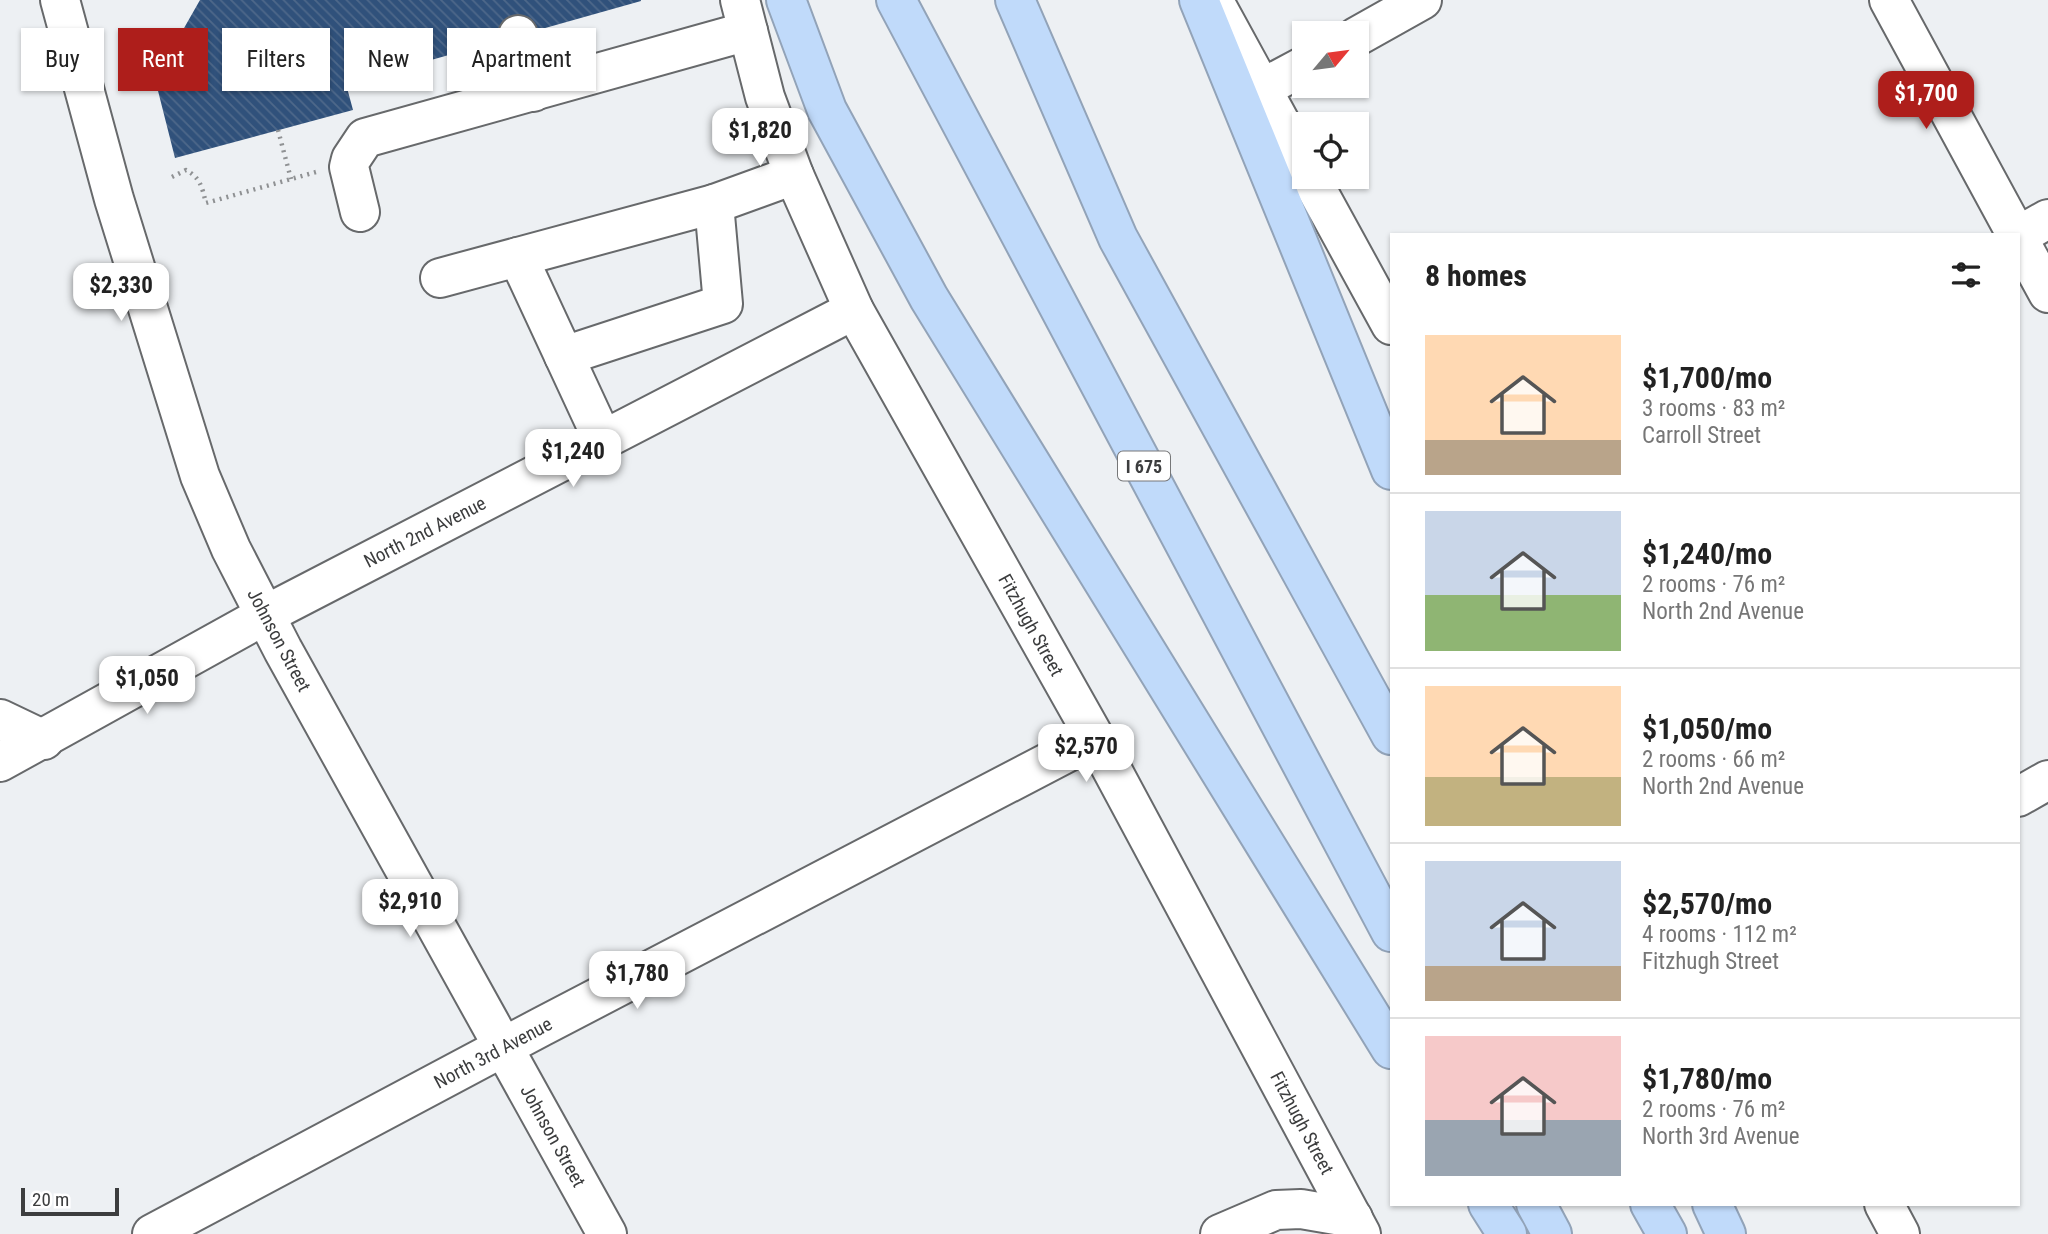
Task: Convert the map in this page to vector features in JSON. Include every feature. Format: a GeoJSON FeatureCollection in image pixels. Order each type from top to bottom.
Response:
{"type":"FeatureCollection","features":[{"type":"Feature","properties":{"kind":"highway"},"geometry":{"type":"LineString","coordinates":[[786,0],[827,110],[929,298],[1390,1047]]}},
{"type":"Feature","properties":{"kind":"highway","name":"I 675"},"geometry":{"type":"LineString","coordinates":[[896,0],[1390,930]]}},
{"type":"Feature","properties":{"kind":"highway"},"geometry":{"type":"LineString","coordinates":[[1015,0],[1118,238],[1390,733]]}},
{"type":"Feature","properties":{"kind":"highway"},"geometry":{"type":"LineString","coordinates":[[1199,0],[1390,468]]}},
{"type":"Feature","properties":{"kind":"highway"},"geometry":{"type":"LineString","coordinates":[[1489,1206],[1507,1234]]}},
{"type":"Feature","properties":{"kind":"highway"},"geometry":{"type":"LineString","coordinates":[[1537,1206],[1552,1234]]}},
{"type":"Feature","properties":{"kind":"highway"},"geometry":{"type":"LineString","coordinates":[[1651,1206],[1667,1234]]}},
{"type":"Feature","properties":{"kind":"highway"},"geometry":{"type":"LineString","coordinates":[[1713,1206],[1726,1234]]}},
{"type":"Feature","properties":{"kind":"street","name":"Johnson Street"},"geometry":{"type":"LineString","coordinates":[[60,0],[114,199],[200,476],[231,549],[607,1234]]}},
{"type":"Feature","properties":{"kind":"street"},"geometry":{"type":"LineString","coordinates":[[1213,0],[1292,145]]}},
{"type":"Feature","properties":{"kind":"street"},"geometry":{"type":"LineString","coordinates":[[1369,30],[1422,0]]}},
{"type":"Feature","properties":{"kind":"street"},"geometry":{"type":"LineString","coordinates":[[1889,0],[2015,233]]}},
{"type":"Feature","properties":{"kind":"street"},"geometry":{"type":"LineString","coordinates":[[360,212],[349,167],[365,138],[533,92],[744,15]]}},
{"type":"Feature","properties":{"kind":"street","name":"Fitzhugh Street"},"geometry":{"type":"LineString","coordinates":[[744,15],[765,97],[794,174],[854,310],[1095,738],[1357,1226]]}},
{"type":"Feature","properties":{"kind":"street"},"geometry":{"type":"LineString","coordinates":[[1261,89],[1292,72]]}},
{"type":"Feature","properties":{"kind":"street"},"geometry":{"type":"LineString","coordinates":[[440,278],[714,205],[794,174]]}},
{"type":"Feature","properties":{"kind":"street"},"geometry":{"type":"LineString","coordinates":[[1317,189],[1390,323]]}},
{"type":"Feature","properties":{"kind":"street"},"geometry":{"type":"LineString","coordinates":[[564,356],[723,304],[714,205]]}},
{"type":"Feature","properties":{"kind":"street"},"geometry":{"type":"LineString","coordinates":[[2020,234],[2048,219]]}},
{"type":"Feature","properties":{"kind":"street"},"geometry":{"type":"LineString","coordinates":[[2020,242],[2048,293]]}},
{"type":"Feature","properties":{"kind":"street"},"geometry":{"type":"LineString","coordinates":[[518,257],[603,440]]}},
{"type":"Feature","properties":{"kind":"street","name":"North 2nd Avenue"},"geometry":{"type":"LineString","coordinates":[[0,762],[44,740],[265,615],[854,310]]}},
{"type":"Feature","properties":{"kind":"street"},"geometry":{"type":"LineString","coordinates":[[0,719],[44,740]]}},
{"type":"Feature","properties":{"kind":"street","name":"North 3rd Avenue"},"geometry":{"type":"LineString","coordinates":[[152,1234],[1095,738]]}},
{"type":"Feature","properties":{"kind":"street"},"geometry":{"type":"LineString","coordinates":[[2020,796],[2048,780]]}},
{"type":"Feature","properties":{"kind":"street"},"geometry":{"type":"LineString","coordinates":[[1885,1206],[1900,1234]]}},
{"type":"Feature","properties":{"kind":"street"},"geometry":{"type":"LineString","coordinates":[[1220,1234],[1276,1210],[1301,1209],[1357,1226]]}},
{"type":"Feature","properties":{"kind":"path"},"geometry":{"type":"LineString","coordinates":[[278,130],[291,179]]}},
{"type":"Feature","properties":{"kind":"path"},"geometry":{"type":"LineString","coordinates":[[172,177],[186,170],[200,179],[206,203],[350,162]]}},
{"type":"Feature","properties":{"kind":"building"},"geometry":{"type":"Polygon","coordinates":[[[200,0],[641,0],[545,28],[447,28],[447,56],[433,60],[433,28],[344,28],[344,91],[348,91],[353,110],[175,158],[158,91],[208,91],[208,28],[184,28],[200,0]]]}}]}
